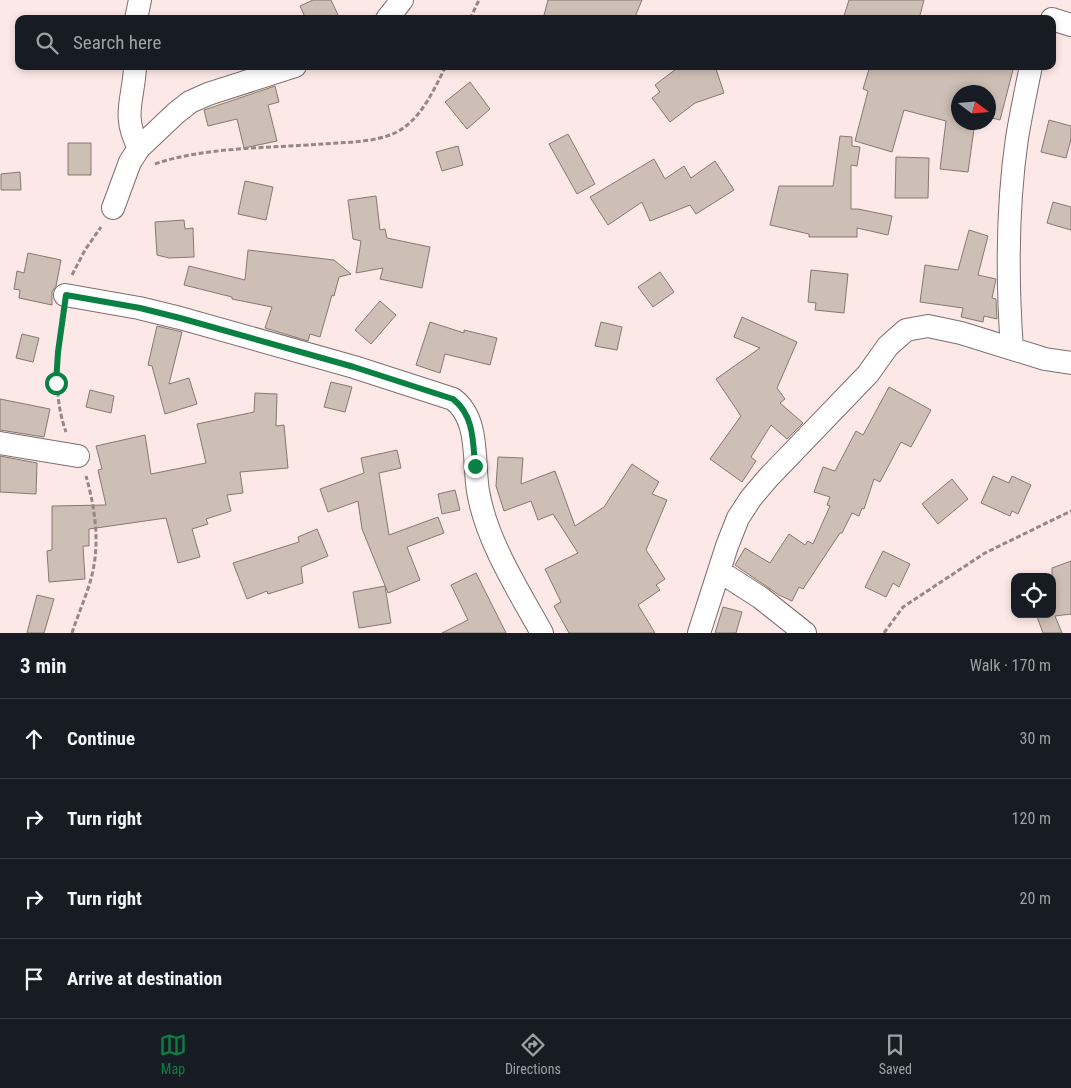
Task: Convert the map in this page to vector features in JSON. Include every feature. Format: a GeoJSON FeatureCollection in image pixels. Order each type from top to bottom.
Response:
{"type":"FeatureCollection","features":[{"type":"Feature","properties":{"kind":"street"},"geometry":{"type":"LineString","coordinates":[[137,15],[140,0]]}},
{"type":"Feature","properties":{"kind":"street"},"geometry":{"type":"LineString","coordinates":[[390,15],[402,0]]}},
{"type":"Feature","properties":{"kind":"street"},"geometry":{"type":"LineString","coordinates":[[1056,18],[1071,25]]}},
{"type":"Feature","properties":{"kind":"street"},"geometry":{"type":"LineString","coordinates":[[134,70],[129,110],[130,126],[145,157]]}},
{"type":"Feature","properties":{"kind":"street"},"geometry":{"type":"LineString","coordinates":[[145,157],[153,133],[190,102],[208,94],[283,70]]}},
{"type":"Feature","properties":{"kind":"street"},"geometry":{"type":"LineString","coordinates":[[1012,349],[1009,283],[1012,185],[1017,140],[1030,70]]}},
{"type":"Feature","properties":{"kind":"street"},"geometry":{"type":"LineString","coordinates":[[113,208],[130,162],[145,157]]}},
{"type":"Feature","properties":{"kind":"street"},"geometry":{"type":"LineString","coordinates":[[66,295],[140,308],[180,318],[354,367],[453,399],[468,416],[478,492],[484,515],[500,555],[542,633]]}},
{"type":"Feature","properties":{"kind":"street"},"geometry":{"type":"LineString","coordinates":[[699,633],[738,518],[751,498],[868,374],[888,346],[906,330],[928,326],[961,333],[1045,359],[1071,363]]}},
{"type":"Feature","properties":{"kind":"street"},"geometry":{"type":"LineString","coordinates":[[0,443],[78,456]]}},
{"type":"Feature","properties":{"kind":"street"},"geometry":{"type":"LineString","coordinates":[[719,571],[768,603],[805,633]]}},
{"type":"Feature","properties":{"kind":"path"},"geometry":{"type":"LineString","coordinates":[[472,15],[478,0]]}},
{"type":"Feature","properties":{"kind":"path"},"geometry":{"type":"LineString","coordinates":[[145,157],[174,158],[236,150],[363,141],[392,136],[405,128],[418,116],[444,70]]}},
{"type":"Feature","properties":{"kind":"path"},"geometry":{"type":"LineString","coordinates":[[72,633],[92,576],[96,554],[94,504],[78,456],[61,420],[56,383],[58,352],[66,295],[72,273],[113,208]]}},
{"type":"Feature","properties":{"kind":"path"},"geometry":{"type":"LineString","coordinates":[[884,633],[903,607],[985,553],[1071,511]]}},
{"type":"Feature","properties":{"kind":"building"},"geometry":{"type":"Polygon","coordinates":[[[313,0],[331,0],[338,15],[304,15],[300,6],[313,0]]]}},
{"type":"Feature","properties":{"kind":"building"},"geometry":{"type":"Polygon","coordinates":[[[548,0],[642,0],[636,15],[544,15],[548,0]]]}},
{"type":"Feature","properties":{"kind":"building"},"geometry":{"type":"Polygon","coordinates":[[[849,0],[924,0],[920,15],[844,15],[849,0]]]}},
{"type":"Feature","properties":{"kind":"building"},"geometry":{"type":"Polygon","coordinates":[[[675,70],[716,70],[724,93],[695,103],[670,122],[652,98],[660,92],[655,85],[675,70]]]}},
{"type":"Feature","properties":{"kind":"building"},"geometry":{"type":"Polygon","coordinates":[[[869,70],[1013,70],[1000,120],[996,119],[996,85],[951,85],[951,130],[974,130],[968,172],[940,169],[946,121],[904,110],[892,152],[855,141],[868,91],[863,89],[869,70]]]}},
{"type":"Feature","properties":{"kind":"building"},"geometry":{"type":"Polygon","coordinates":[[[470,82],[490,109],[467,129],[445,102],[470,82]]]}},
{"type":"Feature","properties":{"kind":"building"},"geometry":{"type":"Polygon","coordinates":[[[275,86],[279,102],[268,105],[277,141],[244,148],[237,119],[208,126],[204,110],[275,86]]]}},
{"type":"Feature","properties":{"kind":"building"},"geometry":{"type":"Polygon","coordinates":[[[1049,120],[1071,126],[1071,139],[1066,158],[1041,152],[1049,120]]]}},
{"type":"Feature","properties":{"kind":"building"},"geometry":{"type":"Polygon","coordinates":[[[568,134],[595,184],[577,194],[549,144],[568,134]]]}},
{"type":"Feature","properties":{"kind":"building"},"geometry":{"type":"Polygon","coordinates":[[[840,136],[852,137],[852,146],[860,147],[857,166],[851,165],[851,209],[892,216],[888,235],[857,228],[857,237],[809,237],[809,234],[770,225],[779,186],[833,186],[840,136]]]}},
{"type":"Feature","properties":{"kind":"building"},"geometry":{"type":"Polygon","coordinates":[[[68,143],[91,143],[91,175],[68,175],[68,143]]]}},
{"type":"Feature","properties":{"kind":"building"},"geometry":{"type":"Polygon","coordinates":[[[458,146],[463,165],[442,171],[436,152],[458,146]]]}},
{"type":"Feature","properties":{"kind":"building"},"geometry":{"type":"Polygon","coordinates":[[[896,157],[929,158],[928,198],[895,198],[896,157]]]}},
{"type":"Feature","properties":{"kind":"building"},"geometry":{"type":"Polygon","coordinates":[[[654,159],[665,179],[684,166],[691,178],[715,161],[734,190],[696,214],[690,205],[650,221],[642,202],[608,225],[590,197],[654,159]]]}},
{"type":"Feature","properties":{"kind":"building"},"geometry":{"type":"Polygon","coordinates":[[[20,172],[21,190],[1,190],[1,174],[20,172]]]}},
{"type":"Feature","properties":{"kind":"building"},"geometry":{"type":"Polygon","coordinates":[[[245,181],[273,187],[266,220],[238,214],[245,181]]]}},
{"type":"Feature","properties":{"kind":"building"},"geometry":{"type":"Polygon","coordinates":[[[376,196],[380,230],[385,229],[387,238],[430,247],[422,288],[380,279],[383,268],[356,273],[361,241],[353,239],[348,200],[376,196]]]}},
{"type":"Feature","properties":{"kind":"building"},"geometry":{"type":"Polygon","coordinates":[[[1053,202],[1071,207],[1071,230],[1047,223],[1053,202]]]}},
{"type":"Feature","properties":{"kind":"building"},"geometry":{"type":"Polygon","coordinates":[[[184,220],[185,229],[193,228],[194,257],[169,258],[157,255],[155,222],[184,220]]]}},
{"type":"Feature","properties":{"kind":"building"},"geometry":{"type":"Polygon","coordinates":[[[969,230],[988,236],[978,275],[996,279],[992,298],[996,299],[997,319],[984,316],[983,322],[961,317],[963,308],[920,302],[925,265],[958,270],[969,230]]]}},
{"type":"Feature","properties":{"kind":"building"},"geometry":{"type":"Polygon","coordinates":[[[248,250],[334,260],[351,274],[339,277],[320,337],[310,334],[308,341],[265,328],[272,307],[232,299],[232,297],[184,285],[189,266],[245,280],[248,250]]]}},
{"type":"Feature","properties":{"kind":"building"},"geometry":{"type":"Polygon","coordinates":[[[28,253],[61,260],[56,286],[52,292],[52,305],[19,298],[20,290],[14,289],[17,271],[24,273],[28,253]]]}},
{"type":"Feature","properties":{"kind":"building"},"geometry":{"type":"Polygon","coordinates":[[[811,270],[848,274],[844,313],[815,310],[816,303],[808,302],[811,270]]]}},
{"type":"Feature","properties":{"kind":"building"},"geometry":{"type":"Polygon","coordinates":[[[660,272],[674,292],[653,307],[638,287],[660,272]]]}},
{"type":"Feature","properties":{"kind":"building"},"geometry":{"type":"Polygon","coordinates":[[[380,301],[396,315],[371,344],[355,330],[380,301]]]}},
{"type":"Feature","properties":{"kind":"building"},"geometry":{"type":"Polygon","coordinates":[[[742,317],[797,342],[777,388],[785,399],[780,403],[803,423],[787,439],[771,425],[751,457],[756,461],[742,482],[710,459],[741,416],[716,379],[760,348],[734,337],[742,317]]]}},
{"type":"Feature","properties":{"kind":"building"},"geometry":{"type":"Polygon","coordinates":[[[430,322],[464,333],[464,330],[497,338],[490,365],[445,354],[440,373],[416,365],[430,322]]]}},
{"type":"Feature","properties":{"kind":"building"},"geometry":{"type":"Polygon","coordinates":[[[601,322],[622,327],[617,350],[595,346],[601,322]]]}},
{"type":"Feature","properties":{"kind":"building"},"geometry":{"type":"Polygon","coordinates":[[[157,326],[182,332],[169,384],[189,378],[197,404],[165,414],[152,366],[148,365],[157,326]]]}},
{"type":"Feature","properties":{"kind":"building"},"geometry":{"type":"Polygon","coordinates":[[[22,334],[39,338],[33,362],[16,358],[22,334]]]}},
{"type":"Feature","properties":{"kind":"building"},"geometry":{"type":"Polygon","coordinates":[[[331,382],[352,387],[345,412],[324,407],[331,382]]]}},
{"type":"Feature","properties":{"kind":"building"},"geometry":{"type":"Polygon","coordinates":[[[889,387],[931,410],[911,447],[901,442],[880,482],[874,479],[864,509],[862,508],[859,516],[852,513],[842,533],[840,533],[803,589],[799,587],[792,601],[779,595],[735,565],[745,548],[770,563],[789,534],[805,545],[808,541],[813,544],[830,506],[827,505],[830,497],[814,492],[823,467],[835,471],[856,431],[863,435],[889,387]]]}},
{"type":"Feature","properties":{"kind":"building"},"geometry":{"type":"Polygon","coordinates":[[[90,390],[114,396],[111,413],[86,407],[90,390]]]}},
{"type":"Feature","properties":{"kind":"building"},"geometry":{"type":"Polygon","coordinates":[[[255,393],[277,394],[276,426],[284,425],[288,468],[240,472],[243,493],[227,495],[231,511],[206,519],[208,524],[192,529],[200,557],[178,563],[166,518],[89,529],[89,546],[83,546],[85,579],[49,582],[47,551],[52,550],[52,506],[106,505],[98,470],[102,469],[96,446],[145,435],[151,474],[206,463],[197,424],[254,412],[255,393]]]}},
{"type":"Feature","properties":{"kind":"building"},"geometry":{"type":"Polygon","coordinates":[[[0,399],[50,409],[44,437],[0,430],[0,399]]]}},
{"type":"Feature","properties":{"kind":"building"},"geometry":{"type":"Polygon","coordinates":[[[397,450],[401,468],[379,473],[389,535],[438,517],[444,533],[407,547],[420,580],[388,593],[362,529],[358,501],[328,512],[320,489],[364,473],[361,458],[397,450]]]}},
{"type":"Feature","properties":{"kind":"building"},"geometry":{"type":"Polygon","coordinates":[[[0,456],[37,463],[36,494],[0,492],[0,456]]]}},
{"type":"Feature","properties":{"kind":"building"},"geometry":{"type":"Polygon","coordinates":[[[498,457],[523,458],[521,484],[555,471],[575,526],[604,507],[632,464],[659,482],[652,494],[667,500],[646,550],[665,579],[656,585],[660,590],[638,605],[655,633],[569,633],[554,606],[561,602],[545,569],[578,553],[553,514],[538,520],[531,501],[504,511],[496,486],[498,457]]]}},
{"type":"Feature","properties":{"kind":"building"},"geometry":{"type":"Polygon","coordinates":[[[993,476],[1009,483],[1012,476],[1031,485],[1018,514],[1012,511],[1010,516],[981,503],[993,476]]]}},
{"type":"Feature","properties":{"kind":"building"},"geometry":{"type":"Polygon","coordinates":[[[952,479],[968,499],[938,524],[922,504],[952,479]]]}},
{"type":"Feature","properties":{"kind":"building"},"geometry":{"type":"Polygon","coordinates":[[[455,490],[460,510],[442,514],[438,494],[455,490]]]}},
{"type":"Feature","properties":{"kind":"building"},"geometry":{"type":"Polygon","coordinates":[[[317,529],[328,556],[301,567],[303,583],[268,594],[267,591],[247,599],[233,563],[299,542],[298,537],[317,529]]]}},
{"type":"Feature","properties":{"kind":"building"},"geometry":{"type":"Polygon","coordinates":[[[883,551],[910,564],[899,587],[893,583],[886,597],[865,587],[883,551]]]}},
{"type":"Feature","properties":{"kind":"building"},"geometry":{"type":"Polygon","coordinates":[[[1071,561],[1071,614],[1056,616],[1056,573],[1052,573],[1052,568],[1071,561]]]}},
{"type":"Feature","properties":{"kind":"building"},"geometry":{"type":"Polygon","coordinates":[[[476,573],[506,633],[442,633],[468,620],[451,585],[476,573]]]}},
{"type":"Feature","properties":{"kind":"building"},"geometry":{"type":"Polygon","coordinates":[[[385,586],[391,623],[359,628],[353,592],[385,586]]]}},
{"type":"Feature","properties":{"kind":"building"},"geometry":{"type":"Polygon","coordinates":[[[37,595],[54,599],[44,633],[27,633],[37,595]]]}},
{"type":"Feature","properties":{"kind":"building"},"geometry":{"type":"Polygon","coordinates":[[[723,607],[742,612],[736,633],[715,633],[723,607]]]}},
{"type":"Feature","properties":{"kind":"building"},"geometry":{"type":"Polygon","coordinates":[[[1037,618],[1056,618],[1062,633],[1043,633],[1037,618]]]}},
{"type":"Feature","properties":{"kind":"route"},"geometry":{"type":"LineString","coordinates":[[56,383],[58,352],[66,295],[140,308],[354,367],[453,399],[468,416],[475,466]]}}]}
